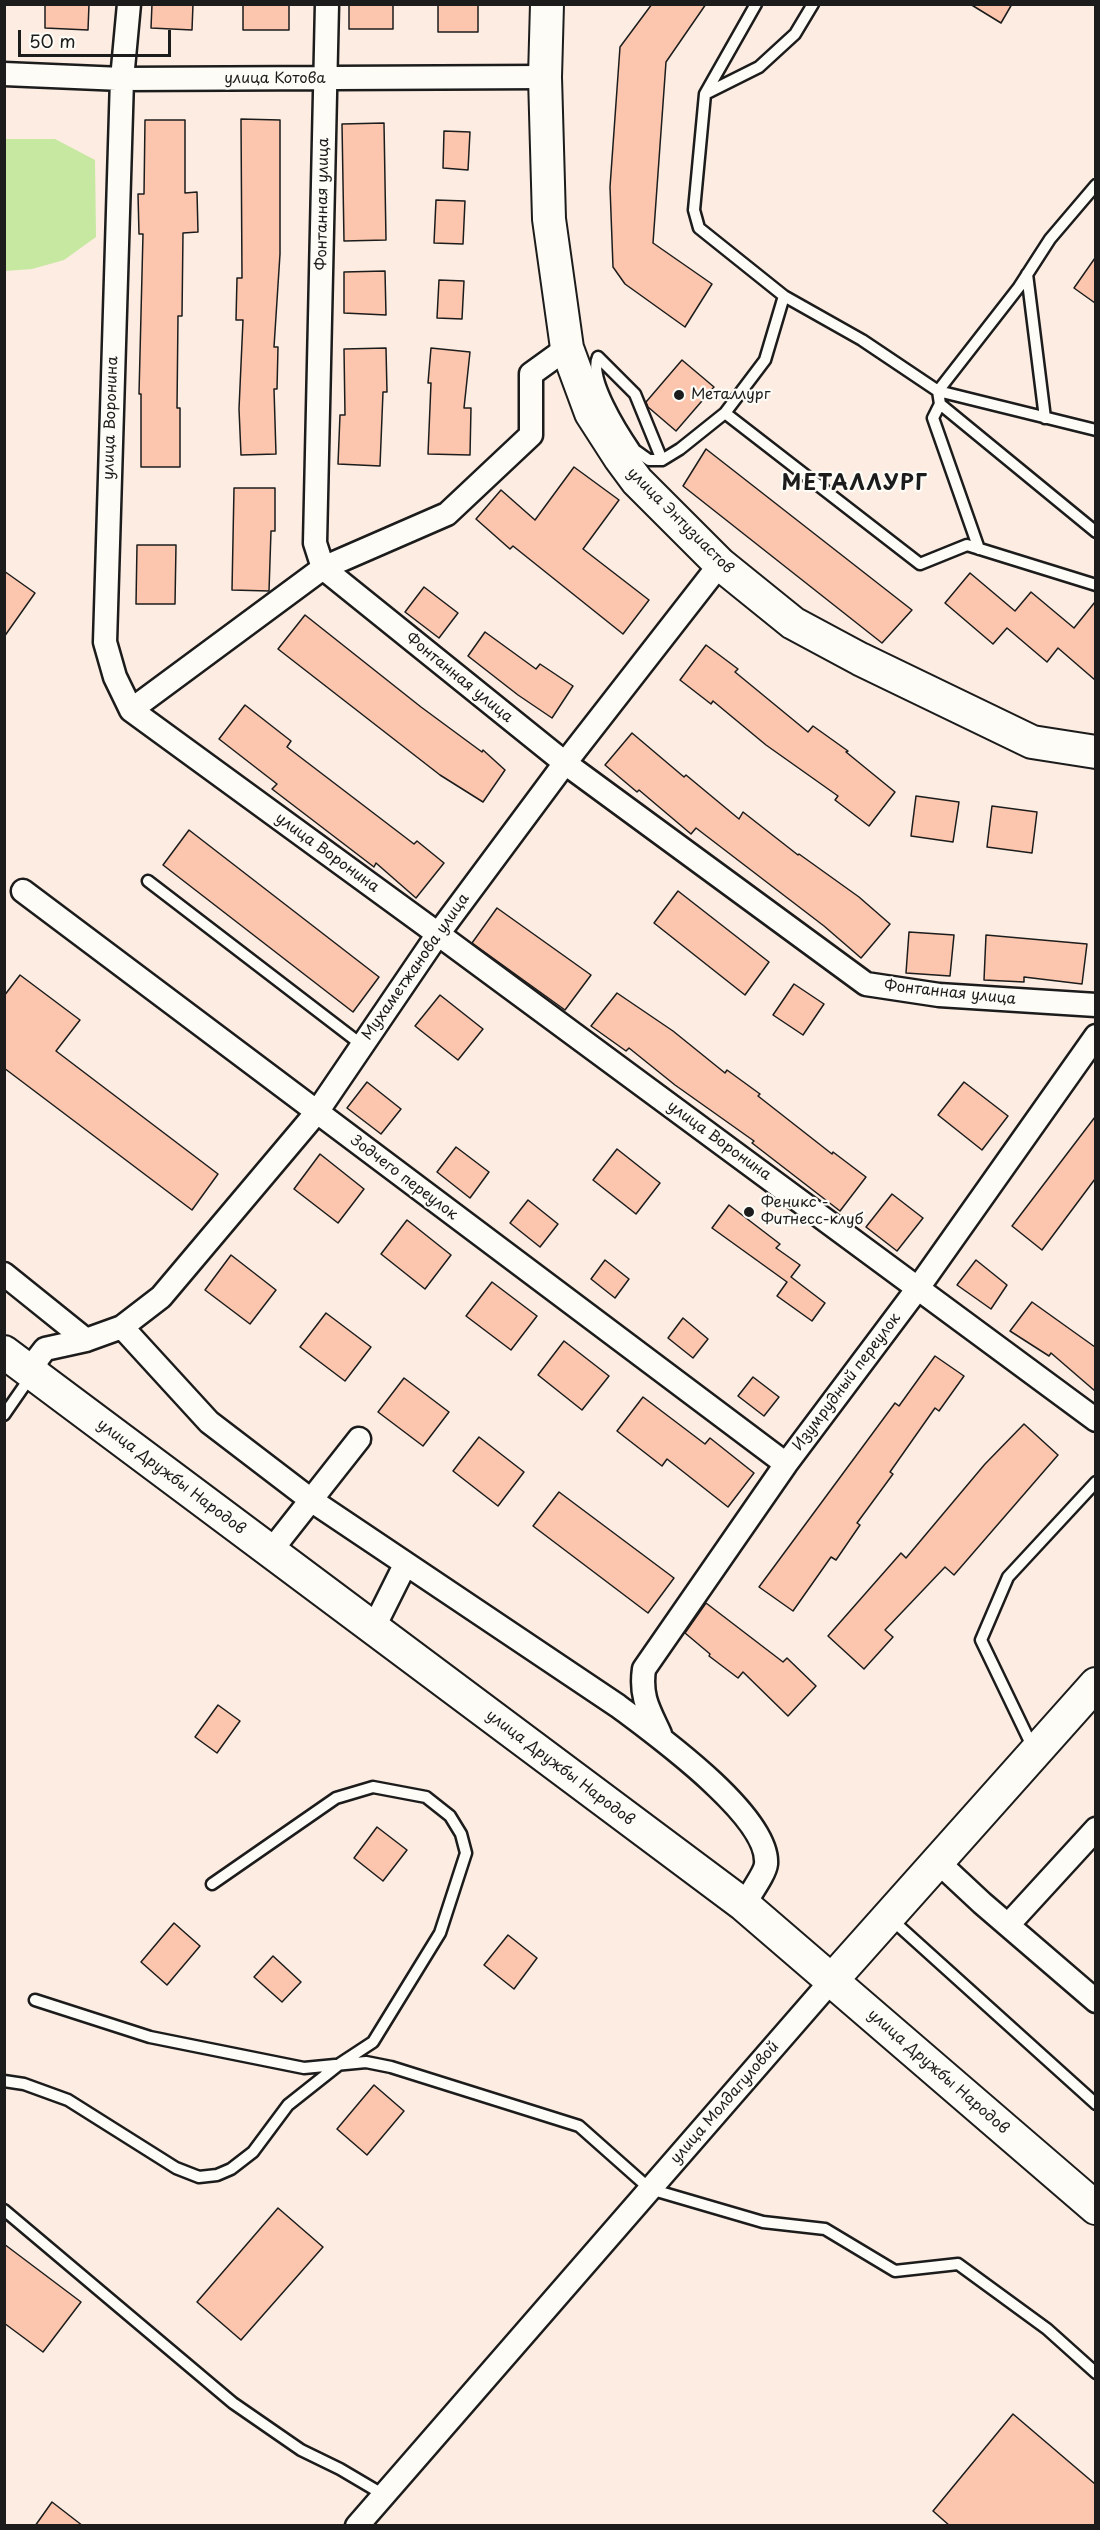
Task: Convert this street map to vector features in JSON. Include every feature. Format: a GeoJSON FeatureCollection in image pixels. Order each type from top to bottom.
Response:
{"type":"FeatureCollection","features":[{"type":"Feature","properties":{"kind":"street","name":"улица Воронина"},"geometry":{"type":"LineString","coordinates":[[129,4],[122,79],[105,642],[115,677],[131,710],[1095,1420]]}},
{"type":"Feature","properties":{"kind":"street","name":"Фонтанная улица"},"geometry":{"type":"LineString","coordinates":[[327,4],[315,543],[323,568],[565,763],[866,984],[939,995],[1095,1005]]}},
{"type":"Feature","properties":{"kind":"street","name":"улица Энтузиастов"},"geometry":{"type":"LineString","coordinates":[[547,4],[545,77],[549,219],[567,348],[591,413],[627,454],[637,481],[720,564],[794,623],[860,659],[1032,742],[1095,752]]}},
{"type":"Feature","properties":{"kind":"street","name":"улица Котова"},"geometry":{"type":"LineString","coordinates":[[4,74],[122,79],[545,77]]}},
{"type":"Feature","properties":{"kind":"street"},"geometry":{"type":"LineString","coordinates":[[131,710],[323,568],[447,514],[531,435],[531,374],[567,348]]}},
{"type":"Feature","properties":{"kind":"street","name":"Мухаметжанова улица"},"geometry":{"type":"LineString","coordinates":[[33,1373],[38,1358],[45,1349],[86,1340],[122,1327],[161,1297],[317,1112],[438,934],[565,763],[720,564]]}},
{"type":"Feature","properties":{"kind":"street","name":"Зодчего переулок"},"geometry":{"type":"LineString","coordinates":[[23,891],[786,1464]]}},
{"type":"Feature","properties":{"kind":"street","name":"Изумрудный переулок"},"geometry":{"type":"LineString","coordinates":[[663,1739],[645,1701],[641,1686],[644,1669],[786,1464],[918,1288],[1095,1036]]}},
{"type":"Feature","properties":{"kind":"street"},"geometry":{"type":"LineString","coordinates":[[4,1274],[86,1340]]}},
{"type":"Feature","properties":{"kind":"street"},"geometry":{"type":"LineString","coordinates":[[122,1327],[209,1422],[311,1500],[618,1706],[663,1739],[729,1797],[757,1836],[766,1865],[744,1905]]}},
{"type":"Feature","properties":{"kind":"street","name":"улица Дружбы Народов"},"geometry":{"type":"LineString","coordinates":[[4,1352],[744,1905],[1095,2208]]}},
{"type":"Feature","properties":{"kind":"street"},"geometry":{"type":"LineString","coordinates":[[270,1552],[359,1439]]}},
{"type":"Feature","properties":{"kind":"street"},"geometry":{"type":"LineString","coordinates":[[373,1629],[405,1565]]}},
{"type":"Feature","properties":{"kind":"street","name":"улица Молдагуловой"},"geometry":{"type":"LineString","coordinates":[[357,2526],[832,1980],[1095,1684]]}},
{"type":"Feature","properties":{"kind":"street"},"geometry":{"type":"LineString","coordinates":[[1008,1925],[1095,1828]]}},
{"type":"Feature","properties":{"kind":"street"},"geometry":{"type":"LineString","coordinates":[[937,1861],[1095,2001]]}},
{"type":"Feature","properties":{"kind":"lane"},"geometry":{"type":"LineString","coordinates":[[756,4],[705,94],[694,210],[699,228],[784,296],[862,340],[938,391],[1095,430]]}},
{"type":"Feature","properties":{"kind":"lane"},"geometry":{"type":"LineString","coordinates":[[705,94],[759,67],[795,34],[813,4]]}},
{"type":"Feature","properties":{"kind":"lane"},"geometry":{"type":"LineString","coordinates":[[979,549],[933,418],[940,404],[938,391],[1028,274],[1050,239],[1095,185]]}},
{"type":"Feature","properties":{"kind":"lane"},"geometry":{"type":"LineString","coordinates":[[1028,274],[1045,418]]}},
{"type":"Feature","properties":{"kind":"lane"},"geometry":{"type":"LineString","coordinates":[[662,459],[635,394],[598,357],[595,363],[604,394],[617,422],[627,454],[649,460],[662,459],[681,449],[725,413],[765,360],[784,296]]}},
{"type":"Feature","properties":{"kind":"lane"},"geometry":{"type":"LineString","coordinates":[[940,404],[1095,532]]}},
{"type":"Feature","properties":{"kind":"lane"},"geometry":{"type":"LineString","coordinates":[[725,413],[920,564],[967,545],[1095,585]]}},
{"type":"Feature","properties":{"kind":"lane"},"geometry":{"type":"LineString","coordinates":[[147,882],[362,1045]]}},
{"type":"Feature","properties":{"kind":"lane"},"geometry":{"type":"LineString","coordinates":[[4,1415],[33,1373]]}},
{"type":"Feature","properties":{"kind":"lane"},"geometry":{"type":"LineString","coordinates":[[1035,1753],[981,1640],[1008,1577],[1095,1482]]}},
{"type":"Feature","properties":{"kind":"lane"},"geometry":{"type":"LineString","coordinates":[[4,2080],[24,2084],[68,2100],[176,2168],[199,2176],[217,2175],[231,2169],[253,2152],[288,2105],[341,2063],[373,2042],[440,1933],[466,1853],[461,1834],[450,1816],[426,1797],[373,1787],[336,1798],[212,1884]]}},
{"type":"Feature","properties":{"kind":"lane"},"geometry":{"type":"LineString","coordinates":[[888,1917],[1095,2104]]}},
{"type":"Feature","properties":{"kind":"lane"},"geometry":{"type":"LineString","coordinates":[[35,2000],[150,2037],[304,2068],[366,2062],[391,2067],[579,2126],[651,2189],[763,2222],[825,2229],[895,2271],[958,2264],[1047,2329],[1095,2373]]}},
{"type":"Feature","properties":{"kind":"lane"},"geometry":{"type":"LineString","coordinates":[[4,2210],[233,2403],[301,2450],[340,2469],[384,2495]]}},
{"type":"Feature","properties":{"kind":"green space"},"geometry":{"type":"Polygon","coordinates":[[[5,139],[55,139],[95,160],[96,237],[64,260],[32,269],[5,271],[5,139]]]}},
{"type":"Feature","properties":{"kind":"building"},"geometry":{"type":"Polygon","coordinates":[[[45,4],[89,4],[88,30],[45,28],[45,4]]]}},
{"type":"Feature","properties":{"kind":"building"},"geometry":{"type":"Polygon","coordinates":[[[152,4],[193,4],[192,30],[151,28],[152,4]]]}},
{"type":"Feature","properties":{"kind":"building"},"geometry":{"type":"Polygon","coordinates":[[[243,4],[289,4],[289,30],[243,30],[243,4]]]}},
{"type":"Feature","properties":{"kind":"building"},"geometry":{"type":"Polygon","coordinates":[[[349,4],[393,4],[393,29],[349,29],[349,4]]]}},
{"type":"Feature","properties":{"kind":"building"},"geometry":{"type":"Polygon","coordinates":[[[438,4],[478,4],[478,32],[438,32],[438,4]]]}},
{"type":"Feature","properties":{"kind":"building"},"geometry":{"type":"Polygon","coordinates":[[[652,4],[706,4],[666,62],[653,243],[712,284],[685,327],[625,284],[613,267],[610,187],[620,47],[652,4]]]}},
{"type":"Feature","properties":{"kind":"building"},"geometry":{"type":"Polygon","coordinates":[[[970,4],[1012,4],[1001,23],[970,4]]]}},
{"type":"Feature","properties":{"kind":"building"},"geometry":{"type":"Polygon","coordinates":[[[241,119],[280,120],[280,254],[274,347],[278,347],[277,389],[274,389],[276,454],[241,455],[239,409],[243,320],[236,320],[237,278],[242,278],[241,119]]]}},
{"type":"Feature","properties":{"kind":"building"},"geometry":{"type":"Polygon","coordinates":[[[145,120],[185,120],[185,193],[197,192],[198,232],[183,233],[182,316],[178,316],[177,408],[180,408],[180,467],[141,467],[141,394],[139,394],[143,234],[139,234],[138,194],[144,194],[145,120]]]}},
{"type":"Feature","properties":{"kind":"building"},"geometry":{"type":"Polygon","coordinates":[[[384,123],[386,240],[344,241],[342,124],[384,123]]]}},
{"type":"Feature","properties":{"kind":"building"},"geometry":{"type":"Polygon","coordinates":[[[444,131],[470,132],[468,170],[443,168],[444,131]]]}},
{"type":"Feature","properties":{"kind":"building"},"geometry":{"type":"Polygon","coordinates":[[[436,200],[465,201],[463,244],[434,243],[436,200]]]}},
{"type":"Feature","properties":{"kind":"building"},"geometry":{"type":"Polygon","coordinates":[[[1095,258],[1095,303],[1074,288],[1095,258]]]}},
{"type":"Feature","properties":{"kind":"building"},"geometry":{"type":"Polygon","coordinates":[[[385,271],[386,315],[344,313],[344,272],[385,271]]]}},
{"type":"Feature","properties":{"kind":"building"},"geometry":{"type":"Polygon","coordinates":[[[439,280],[464,281],[462,319],[437,318],[439,280]]]}},
{"type":"Feature","properties":{"kind":"building"},"geometry":{"type":"Polygon","coordinates":[[[386,348],[387,392],[383,392],[380,466],[338,464],[340,415],[345,415],[344,349],[386,348]]]}},
{"type":"Feature","properties":{"kind":"building"},"geometry":{"type":"Polygon","coordinates":[[[431,348],[470,352],[464,408],[471,408],[470,455],[428,454],[431,383],[428,383],[431,348]]]}},
{"type":"Feature","properties":{"kind":"building","name":"Металлург"},"geometry":{"type":"Polygon","coordinates":[[[682,360],[714,387],[676,431],[648,407],[646,402],[682,360]]]}},
{"type":"Feature","properties":{"kind":"building"},"geometry":{"type":"Polygon","coordinates":[[[706,449],[912,610],[882,643],[683,486],[706,449]]]}},
{"type":"Feature","properties":{"kind":"building"},"geometry":{"type":"Polygon","coordinates":[[[574,467],[619,500],[583,549],[649,600],[623,634],[513,546],[510,549],[476,519],[501,490],[535,520],[574,467]]]}},
{"type":"Feature","properties":{"kind":"building"},"geometry":{"type":"Polygon","coordinates":[[[234,488],[275,488],[275,531],[271,531],[269,591],[232,590],[234,488]]]}},
{"type":"Feature","properties":{"kind":"building"},"geometry":{"type":"Polygon","coordinates":[[[137,545],[176,545],[175,604],[136,604],[137,545]]]}},
{"type":"Feature","properties":{"kind":"building"},"geometry":{"type":"Polygon","coordinates":[[[4,571],[35,593],[4,637],[4,571]]]}},
{"type":"Feature","properties":{"kind":"building"},"geometry":{"type":"Polygon","coordinates":[[[970,573],[1015,611],[1031,592],[1074,628],[1095,602],[1095,680],[1058,648],[1047,662],[1007,628],[993,644],[945,603],[970,573]]]}},
{"type":"Feature","properties":{"kind":"building"},"geometry":{"type":"Polygon","coordinates":[[[424,587],[458,613],[439,638],[405,612],[424,587]]]}},
{"type":"Feature","properties":{"kind":"building"},"geometry":{"type":"Polygon","coordinates":[[[305,615],[421,707],[482,752],[483,750],[505,770],[483,802],[440,775],[278,649],[305,615]]]}},
{"type":"Feature","properties":{"kind":"building"},"geometry":{"type":"Polygon","coordinates":[[[485,632],[536,669],[540,664],[573,686],[552,718],[468,656],[485,632]]]}},
{"type":"Feature","properties":{"kind":"building"},"geometry":{"type":"Polygon","coordinates":[[[706,645],[738,669],[735,672],[808,732],[813,726],[848,751],[846,752],[895,792],[869,826],[835,800],[838,796],[766,745],[713,701],[711,704],[680,680],[706,645]]]}},
{"type":"Feature","properties":{"kind":"building"},"geometry":{"type":"Polygon","coordinates":[[[245,705],[291,741],[287,747],[414,844],[417,841],[444,863],[416,898],[376,863],[374,867],[272,789],[277,784],[219,739],[245,705]]]}},
{"type":"Feature","properties":{"kind":"building"},"geometry":{"type":"Polygon","coordinates":[[[632,733],[739,819],[743,812],[798,855],[859,897],[890,924],[861,958],[824,926],[696,828],[691,834],[605,765],[632,733]]]}},
{"type":"Feature","properties":{"kind":"building"},"geometry":{"type":"Polygon","coordinates":[[[916,796],[959,802],[953,842],[911,836],[916,796]]]}},
{"type":"Feature","properties":{"kind":"building"},"geometry":{"type":"Polygon","coordinates":[[[992,806],[1037,812],[1032,853],[987,847],[992,806]]]}},
{"type":"Feature","properties":{"kind":"building"},"geometry":{"type":"Polygon","coordinates":[[[189,830],[379,977],[353,1012],[163,865],[189,830]]]}},
{"type":"Feature","properties":{"kind":"building"},"geometry":{"type":"Polygon","coordinates":[[[678,891],[769,962],[745,995],[654,923],[678,891]]]}},
{"type":"Feature","properties":{"kind":"building"},"geometry":{"type":"Polygon","coordinates":[[[497,908],[591,975],[565,1010],[472,943],[497,908]]]}},
{"type":"Feature","properties":{"kind":"building"},"geometry":{"type":"Polygon","coordinates":[[[909,932],[954,935],[950,976],[906,973],[909,932]]]}},
{"type":"Feature","properties":{"kind":"building"},"geometry":{"type":"Polygon","coordinates":[[[986,935],[1087,944],[1082,984],[1024,977],[1024,982],[984,980],[986,935]]]}},
{"type":"Feature","properties":{"kind":"building"},"geometry":{"type":"Polygon","coordinates":[[[20,975],[80,1020],[56,1051],[218,1174],[192,1210],[4,1068],[4,996],[20,975]]]}},
{"type":"Feature","properties":{"kind":"building"},"geometry":{"type":"Polygon","coordinates":[[[794,984],[824,1004],[803,1035],[773,1015],[794,984]]]}},
{"type":"Feature","properties":{"kind":"building"},"geometry":{"type":"Polygon","coordinates":[[[617,993],[673,1031],[725,1073],[727,1070],[760,1094],[758,1096],[832,1154],[833,1152],[866,1177],[840,1211],[752,1143],[754,1141],[675,1085],[629,1048],[626,1051],[591,1026],[617,993]]]}},
{"type":"Feature","properties":{"kind":"building"},"geometry":{"type":"Polygon","coordinates":[[[440,995],[483,1029],[458,1060],[415,1026],[440,995]]]}},
{"type":"Feature","properties":{"kind":"building"},"geometry":{"type":"Polygon","coordinates":[[[367,1082],[401,1109],[381,1134],[347,1108],[367,1082]]]}},
{"type":"Feature","properties":{"kind":"building"},"geometry":{"type":"Polygon","coordinates":[[[964,1082],[1008,1116],[982,1150],[938,1115],[964,1082]]]}},
{"type":"Feature","properties":{"kind":"building"},"geometry":{"type":"Polygon","coordinates":[[[1095,1117],[1095,1179],[1042,1250],[1012,1226],[1095,1117]]]}},
{"type":"Feature","properties":{"kind":"building"},"geometry":{"type":"Polygon","coordinates":[[[456,1147],[489,1172],[470,1198],[437,1172],[456,1147]]]}},
{"type":"Feature","properties":{"kind":"building"},"geometry":{"type":"Polygon","coordinates":[[[617,1149],[660,1183],[636,1214],[593,1180],[617,1149]]]}},
{"type":"Feature","properties":{"kind":"building"},"geometry":{"type":"Polygon","coordinates":[[[320,1154],[364,1189],[338,1223],[294,1189],[320,1154]]]}},
{"type":"Feature","properties":{"kind":"building"},"geometry":{"type":"Polygon","coordinates":[[[892,1194],[923,1218],[897,1251],[866,1227],[892,1194]]]}},
{"type":"Feature","properties":{"kind":"building"},"geometry":{"type":"Polygon","coordinates":[[[528,1200],[558,1224],[540,1247],[510,1223],[528,1200]]]}},
{"type":"Feature","properties":{"kind":"building"},"geometry":{"type":"Polygon","coordinates":[[[729,1205],[780,1244],[776,1248],[800,1265],[791,1277],[825,1303],[812,1321],[777,1296],[787,1282],[712,1228],[729,1205]]]}},
{"type":"Feature","properties":{"kind":"building"},"geometry":{"type":"Polygon","coordinates":[[[407,1220],[451,1255],[425,1289],[381,1254],[407,1220]]]}},
{"type":"Feature","properties":{"kind":"building"},"geometry":{"type":"Polygon","coordinates":[[[231,1255],[276,1290],[250,1324],[205,1290],[231,1255]]]}},
{"type":"Feature","properties":{"kind":"building"},"geometry":{"type":"Polygon","coordinates":[[[605,1260],[629,1279],[615,1298],[591,1279],[605,1260]]]}},
{"type":"Feature","properties":{"kind":"building"},"geometry":{"type":"Polygon","coordinates":[[[976,1260],[1007,1285],[991,1309],[957,1285],[976,1260]]]}},
{"type":"Feature","properties":{"kind":"building"},"geometry":{"type":"Polygon","coordinates":[[[492,1282],[537,1316],[511,1350],[466,1316],[492,1282]]]}},
{"type":"Feature","properties":{"kind":"building"},"geometry":{"type":"Polygon","coordinates":[[[1032,1302],[1095,1347],[1095,1391],[1051,1353],[1049,1356],[1010,1331],[1032,1302]]]}},
{"type":"Feature","properties":{"kind":"building"},"geometry":{"type":"Polygon","coordinates":[[[326,1313],[371,1347],[345,1381],[300,1347],[326,1313]]]}},
{"type":"Feature","properties":{"kind":"building"},"geometry":{"type":"Polygon","coordinates":[[[683,1318],[708,1339],[693,1358],[668,1338],[683,1318]]]}},
{"type":"Feature","properties":{"kind":"building"},"geometry":{"type":"Polygon","coordinates":[[[564,1341],[609,1376],[582,1410],[538,1375],[564,1341]]]}},
{"type":"Feature","properties":{"kind":"building"},"geometry":{"type":"Polygon","coordinates":[[[935,1356],[964,1376],[939,1411],[935,1408],[890,1472],[893,1474],[857,1523],[860,1525],[836,1560],[831,1557],[793,1611],[759,1587],[895,1403],[899,1406],[935,1356]]]}},
{"type":"Feature","properties":{"kind":"building"},"geometry":{"type":"Polygon","coordinates":[[[753,1377],[779,1397],[764,1416],[738,1396],[753,1377]]]}},
{"type":"Feature","properties":{"kind":"building"},"geometry":{"type":"Polygon","coordinates":[[[404,1378],[449,1412],[423,1446],[378,1412],[404,1378]]]}},
{"type":"Feature","properties":{"kind":"building"},"geometry":{"type":"Polygon","coordinates":[[[643,1397],[705,1444],[710,1438],[754,1473],[728,1507],[667,1459],[662,1466],[617,1431],[643,1397]]]}},
{"type":"Feature","properties":{"kind":"building"},"geometry":{"type":"Polygon","coordinates":[[[1024,1424],[1058,1455],[954,1575],[945,1567],[885,1630],[893,1637],[864,1669],[828,1636],[901,1553],[906,1558],[985,1464],[1024,1424]]]}},
{"type":"Feature","properties":{"kind":"building"},"geometry":{"type":"Polygon","coordinates":[[[479,1437],[524,1472],[498,1506],[453,1471],[479,1437]]]}},
{"type":"Feature","properties":{"kind":"building"},"geometry":{"type":"Polygon","coordinates":[[[559,1492],[674,1578],[648,1613],[533,1526],[559,1492]]]}},
{"type":"Feature","properties":{"kind":"building"},"geometry":{"type":"Polygon","coordinates":[[[706,1603],[783,1662],[787,1658],[816,1686],[788,1716],[743,1672],[738,1678],[709,1656],[710,1654],[685,1633],[706,1603]]]}},
{"type":"Feature","properties":{"kind":"building"},"geometry":{"type":"Polygon","coordinates":[[[218,1705],[240,1721],[217,1753],[195,1737],[218,1705]]]}},
{"type":"Feature","properties":{"kind":"building"},"geometry":{"type":"Polygon","coordinates":[[[377,1827],[407,1850],[383,1881],[354,1858],[377,1827]]]}},
{"type":"Feature","properties":{"kind":"building"},"geometry":{"type":"Polygon","coordinates":[[[174,1923],[200,1946],[167,1985],[141,1962],[174,1923]]]}},
{"type":"Feature","properties":{"kind":"building"},"geometry":{"type":"Polygon","coordinates":[[[508,1935],[537,1958],[514,1989],[484,1965],[508,1935]]]}},
{"type":"Feature","properties":{"kind":"building"},"geometry":{"type":"Polygon","coordinates":[[[273,1956],[301,1982],[282,2002],[254,1977],[273,1956]]]}},
{"type":"Feature","properties":{"kind":"building"},"geometry":{"type":"Polygon","coordinates":[[[374,2085],[404,2111],[367,2155],[337,2129],[374,2085]]]}},
{"type":"Feature","properties":{"kind":"building"},"geometry":{"type":"Polygon","coordinates":[[[278,2208],[323,2247],[241,2340],[197,2302],[278,2208]]]}},
{"type":"Feature","properties":{"kind":"building"},"geometry":{"type":"Polygon","coordinates":[[[4,2244],[81,2302],[43,2352],[4,2323],[4,2244]]]}},
{"type":"Feature","properties":{"kind":"building"},"geometry":{"type":"Polygon","coordinates":[[[1013,2414],[1095,2484],[1095,2526],[950,2526],[933,2511],[1013,2414]]]}},
{"type":"Feature","properties":{"kind":"building"},"geometry":{"type":"Polygon","coordinates":[[[52,2502],[83,2526],[35,2526],[52,2502]]]}},
{"type":"Feature","properties":{"kind":"place","name":"Металлург"},"geometry":{"type":"Point","coordinates":[679,395]}},
{"type":"Feature","properties":{"kind":"place","name":"Феникс - Фитнесс-клуб"},"geometry":{"type":"Point","coordinates":[749,1212]}},
{"type":"Feature","properties":{"kind":"district","name":"МЕТАЛЛУРГ"},"geometry":{"type":"Point","coordinates":[855,484]}}]}
